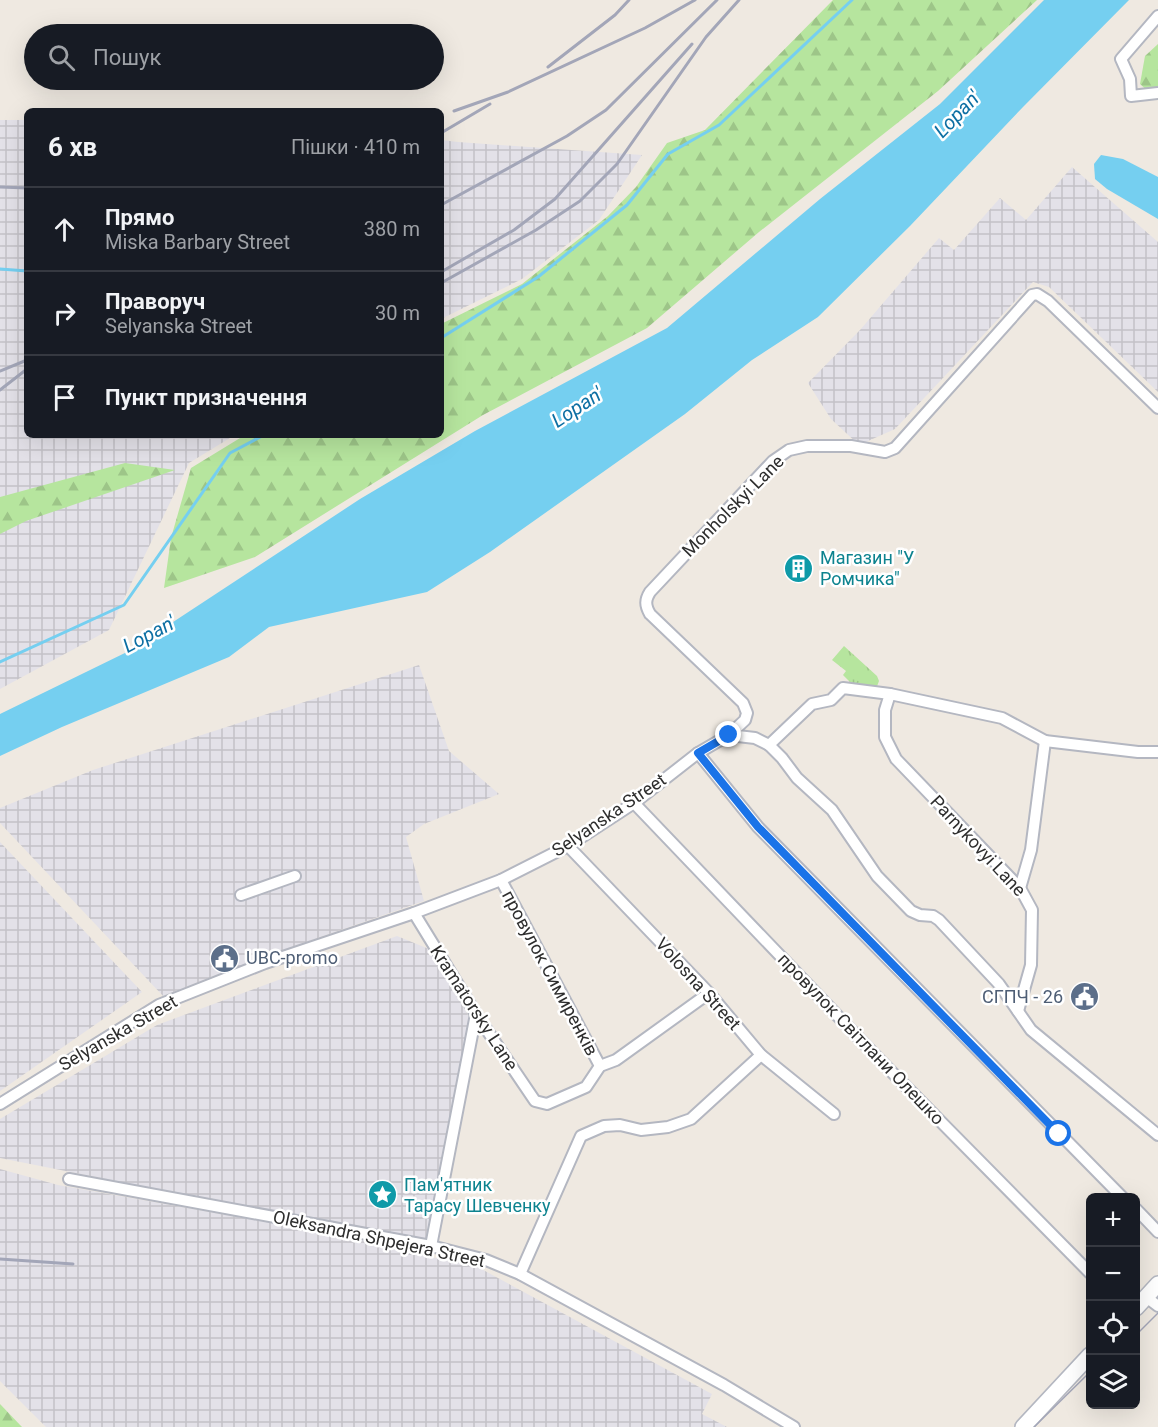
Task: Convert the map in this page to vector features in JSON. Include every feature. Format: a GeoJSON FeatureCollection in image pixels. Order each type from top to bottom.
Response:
{"type":"FeatureCollection","features":[{"type":"Feature","properties":{"kind":"street"},"geometry":{"type":"LineString","coordinates":[[1158,16],[1121,59],[1130,79],[1131,96],[1158,93]]}},
{"type":"Feature","properties":{"kind":"street","name":"Monholskyi Lane"},"geometry":{"type":"LineString","coordinates":[[729,735],[745,720],[747,713],[743,703],[650,614],[646,606],[646,599],[773,461],[789,450],[807,446],[851,446],[885,452],[895,448],[1032,295],[1037,294],[1048,301],[1158,408]]}},
{"type":"Feature","properties":{"kind":"street"},"geometry":{"type":"LineString","coordinates":[[769,745],[812,704],[831,699],[843,688],[890,694],[1002,718],[1046,741],[1138,752],[1158,752]]}},
{"type":"Feature","properties":{"kind":"street","name":"Parnykovyi Lane"},"geometry":{"type":"LineString","coordinates":[[890,694],[885,710],[885,737],[896,759],[1020,888],[1032,910],[1031,964],[1018,1011]]}},
{"type":"Feature","properties":{"kind":"street"},"geometry":{"type":"LineString","coordinates":[[729,735],[755,738],[769,745],[797,778],[832,810],[877,876],[911,911],[920,915],[933,916],[939,920],[999,984],[1031,1030],[1158,1135]]}},
{"type":"Feature","properties":{"kind":"street","name":"Selyanska Street"},"geometry":{"type":"LineString","coordinates":[[0,1104],[159,1005],[265,963],[414,913],[501,880],[568,846],[634,803],[698,753],[729,735]]}},
{"type":"Feature","properties":{"kind":"street"},"geometry":{"type":"LineString","coordinates":[[1020,888],[1030,850],[1046,741]]}},
{"type":"Feature","properties":{"kind":"street"},"geometry":{"type":"LineString","coordinates":[[698,753],[758,827],[1119,1193]]}},
{"type":"Feature","properties":{"kind":"street","name":"провулок Світлани Олешко"},"geometry":{"type":"LineString","coordinates":[[634,803],[876,1056],[1086,1269]]}},
{"type":"Feature","properties":{"kind":"street","name":"Volosna Street"},"geometry":{"type":"LineString","coordinates":[[568,846],[709,993],[761,1055],[834,1114]]}},
{"type":"Feature","properties":{"kind":"street"},"geometry":{"type":"LineString","coordinates":[[241,895],[295,876]]}},
{"type":"Feature","properties":{"kind":"street","name":"провулок Симиренків"},"geometry":{"type":"LineString","coordinates":[[501,880],[600,1066]]}},
{"type":"Feature","properties":{"kind":"street","name":"Kramatorsky Lane"},"geometry":{"type":"LineString","coordinates":[[414,913],[476,1014],[535,1101],[547,1104],[586,1087],[600,1066]]}},
{"type":"Feature","properties":{"kind":"street"},"geometry":{"type":"LineString","coordinates":[[600,1066],[616,1060],[709,993]]}},
{"type":"Feature","properties":{"kind":"street"},"geometry":{"type":"LineString","coordinates":[[431,1246],[442,1200],[476,1014]]}},
{"type":"Feature","properties":{"kind":"street"},"geometry":{"type":"LineString","coordinates":[[520,1274],[581,1136],[604,1126],[620,1125],[641,1130],[668,1127],[691,1119],[761,1055]]}},
{"type":"Feature","properties":{"kind":"street","name":"Oleksandra Shpejera Street"},"geometry":{"type":"LineString","coordinates":[[69,1179],[431,1246],[486,1260],[520,1274],[724,1385],[794,1427]]}},
{"type":"Feature","properties":{"kind":"street"},"geometry":{"type":"LineString","coordinates":[[1140,1213],[1158,1232]]}},
{"type":"Feature","properties":{"kind":"street"},"geometry":{"type":"LineString","coordinates":[[1146,1304],[1158,1284]]}},
{"type":"Feature","properties":{"kind":"street"},"geometry":{"type":"LineString","coordinates":[[1023,1427],[1086,1359]]}},
{"type":"Feature","properties":{"kind":"shaded area"},"geometry":{"type":"Polygon","coordinates":[[[0,120],[24,120],[24,438],[230,438],[189,463],[109,630],[0,689],[0,120]]]}},
{"type":"Feature","properties":{"kind":"shaded area"},"geometry":{"type":"Polygon","coordinates":[[[444,140],[642,155],[599,220],[522,279],[444,318],[444,140]]]}},
{"type":"Feature","properties":{"kind":"shaded area"},"geometry":{"type":"Polygon","coordinates":[[[1072,167],[1158,242],[1158,392],[1049,287],[1033,282],[895,429],[859,445],[831,419],[808,383],[860,330],[939,238],[954,250],[1000,198],[1026,220],[1072,167]]]}},
{"type":"Feature","properties":{"kind":"shaded area"},"geometry":{"type":"Polygon","coordinates":[[[419,665],[449,751],[499,794],[424,824],[406,837],[424,901],[263,957],[163,996],[0,823],[0,808],[93,770],[419,665]]]}},
{"type":"Feature","properties":{"kind":"shaded area"},"geometry":{"type":"Polygon","coordinates":[[[0,842],[142,992],[0,1091],[0,842]]]}},
{"type":"Feature","properties":{"kind":"shaded area"},"geometry":{"type":"Polygon","coordinates":[[[397,936],[429,949],[471,1020],[429,1243],[0,1158],[0,1119],[157,1025],[397,936]]]}},
{"type":"Feature","properties":{"kind":"shaded area"},"geometry":{"type":"Polygon","coordinates":[[[0,1169],[58,1185],[424,1250],[424,1256],[474,1265],[712,1394],[702,1414],[727,1427],[46,1427],[0,1381],[0,1169]]]}},
{"type":"Feature","properties":{"kind":"green space"},"geometry":{"type":"Polygon","coordinates":[[[833,0],[1037,0],[938,91],[759,232],[647,328],[483,415],[255,557],[164,588],[171,538],[191,468],[240,438],[444,438],[444,323],[522,284],[608,216],[636,187],[667,143],[705,130],[833,0]]]}},
{"type":"Feature","properties":{"kind":"green space"},"geometry":{"type":"Polygon","coordinates":[[[1158,44],[1158,100],[1140,84],[1145,56],[1158,44]]]}},
{"type":"Feature","properties":{"kind":"green space"},"geometry":{"type":"Polygon","coordinates":[[[125,463],[175,470],[26,521],[0,534],[0,497],[125,463]]]}},
{"type":"Feature","properties":{"kind":"green space"},"geometry":{"type":"Polygon","coordinates":[[[844,646],[877,676],[879,681],[876,689],[864,688],[860,684],[856,688],[843,675],[846,671],[832,660],[844,646]]]}},
{"type":"Feature","properties":{"kind":"green space"},"geometry":{"type":"Polygon","coordinates":[[[0,1404],[22,1427],[0,1427],[0,1404]]]}},
{"type":"Feature","properties":{"kind":"water","name":"Lopan'"},"geometry":{"type":"Polygon","coordinates":[[[1044,0],[1129,0],[910,226],[818,317],[752,360],[685,414],[490,552],[427,592],[269,627],[229,657],[62,727],[0,756],[0,714],[129,651],[360,499],[475,431],[667,328],[820,199],[940,104],[1044,0]]]}},
{"type":"Feature","properties":{"kind":"water"},"geometry":{"type":"Polygon","coordinates":[[[1101,155],[1123,159],[1158,177],[1158,219],[1107,189],[1095,179],[1094,164],[1101,155]]]}},
{"type":"Feature","properties":{"kind":"waterway"},"geometry":{"type":"LineString","coordinates":[[444,336],[538,277],[627,205],[668,154],[719,125],[852,0]]}},
{"type":"Feature","properties":{"kind":"waterway"},"geometry":{"type":"LineString","coordinates":[[0,269],[24,271]]}},
{"type":"Feature","properties":{"kind":"waterway"},"geometry":{"type":"LineString","coordinates":[[0,662],[124,605],[230,453],[258,438]]}},
{"type":"Feature","properties":{"kind":"tram line"},"geometry":{"type":"LineString","coordinates":[[1140,1331],[1158,1313]]}},
{"type":"Feature","properties":{"kind":"tram line"},"geometry":{"type":"LineString","coordinates":[[1034,1427],[1086,1376]]}},
{"type":"Feature","properties":{"kind":"railway"},"geometry":{"type":"LineString","coordinates":[[548,67],[615,15],[629,0]]}},
{"type":"Feature","properties":{"kind":"railway"},"geometry":{"type":"LineString","coordinates":[[454,111],[508,92],[645,28],[695,0]]}},
{"type":"Feature","properties":{"kind":"railway"},"geometry":{"type":"LineString","coordinates":[[444,203],[567,136],[606,110],[717,0]]}},
{"type":"Feature","properties":{"kind":"railway"},"geometry":{"type":"LineString","coordinates":[[444,281],[536,230],[580,201],[617,164],[706,37],[739,0]]}},
{"type":"Feature","properties":{"kind":"railway"},"geometry":{"type":"LineString","coordinates":[[444,270],[514,230],[555,199],[692,44]]}},
{"type":"Feature","properties":{"kind":"railway"},"geometry":{"type":"LineString","coordinates":[[444,131],[490,104]]}},
{"type":"Feature","properties":{"kind":"railway"},"geometry":{"type":"LineString","coordinates":[[0,187],[24,188]]}},
{"type":"Feature","properties":{"kind":"railway"},"geometry":{"type":"LineString","coordinates":[[0,371],[24,361]]}},
{"type":"Feature","properties":{"kind":"railway"},"geometry":{"type":"LineString","coordinates":[[0,390],[24,371]]}},
{"type":"Feature","properties":{"kind":"railway"},"geometry":{"type":"LineString","coordinates":[[0,1259],[73,1264]]}},
{"type":"Feature","properties":{"kind":"place","name":"Магазин \"У Ромчика\""},"geometry":{"type":"Point","coordinates":[799,568]}},
{"type":"Feature","properties":{"kind":"place","name":"UBC-promo"},"geometry":{"type":"Point","coordinates":[225,958]}},
{"type":"Feature","properties":{"kind":"place","name":"СГПЧ - 26"},"geometry":{"type":"Point","coordinates":[1084,997]}},
{"type":"Feature","properties":{"kind":"place","name":"Пам'ятник Тарасу Шевченку"},"geometry":{"type":"Point","coordinates":[383,1195]}},
{"type":"Feature","properties":{"kind":"route"},"geometry":{"type":"LineString","coordinates":[[729,735],[698,753],[758,827],[1059,1134]]}}]}
